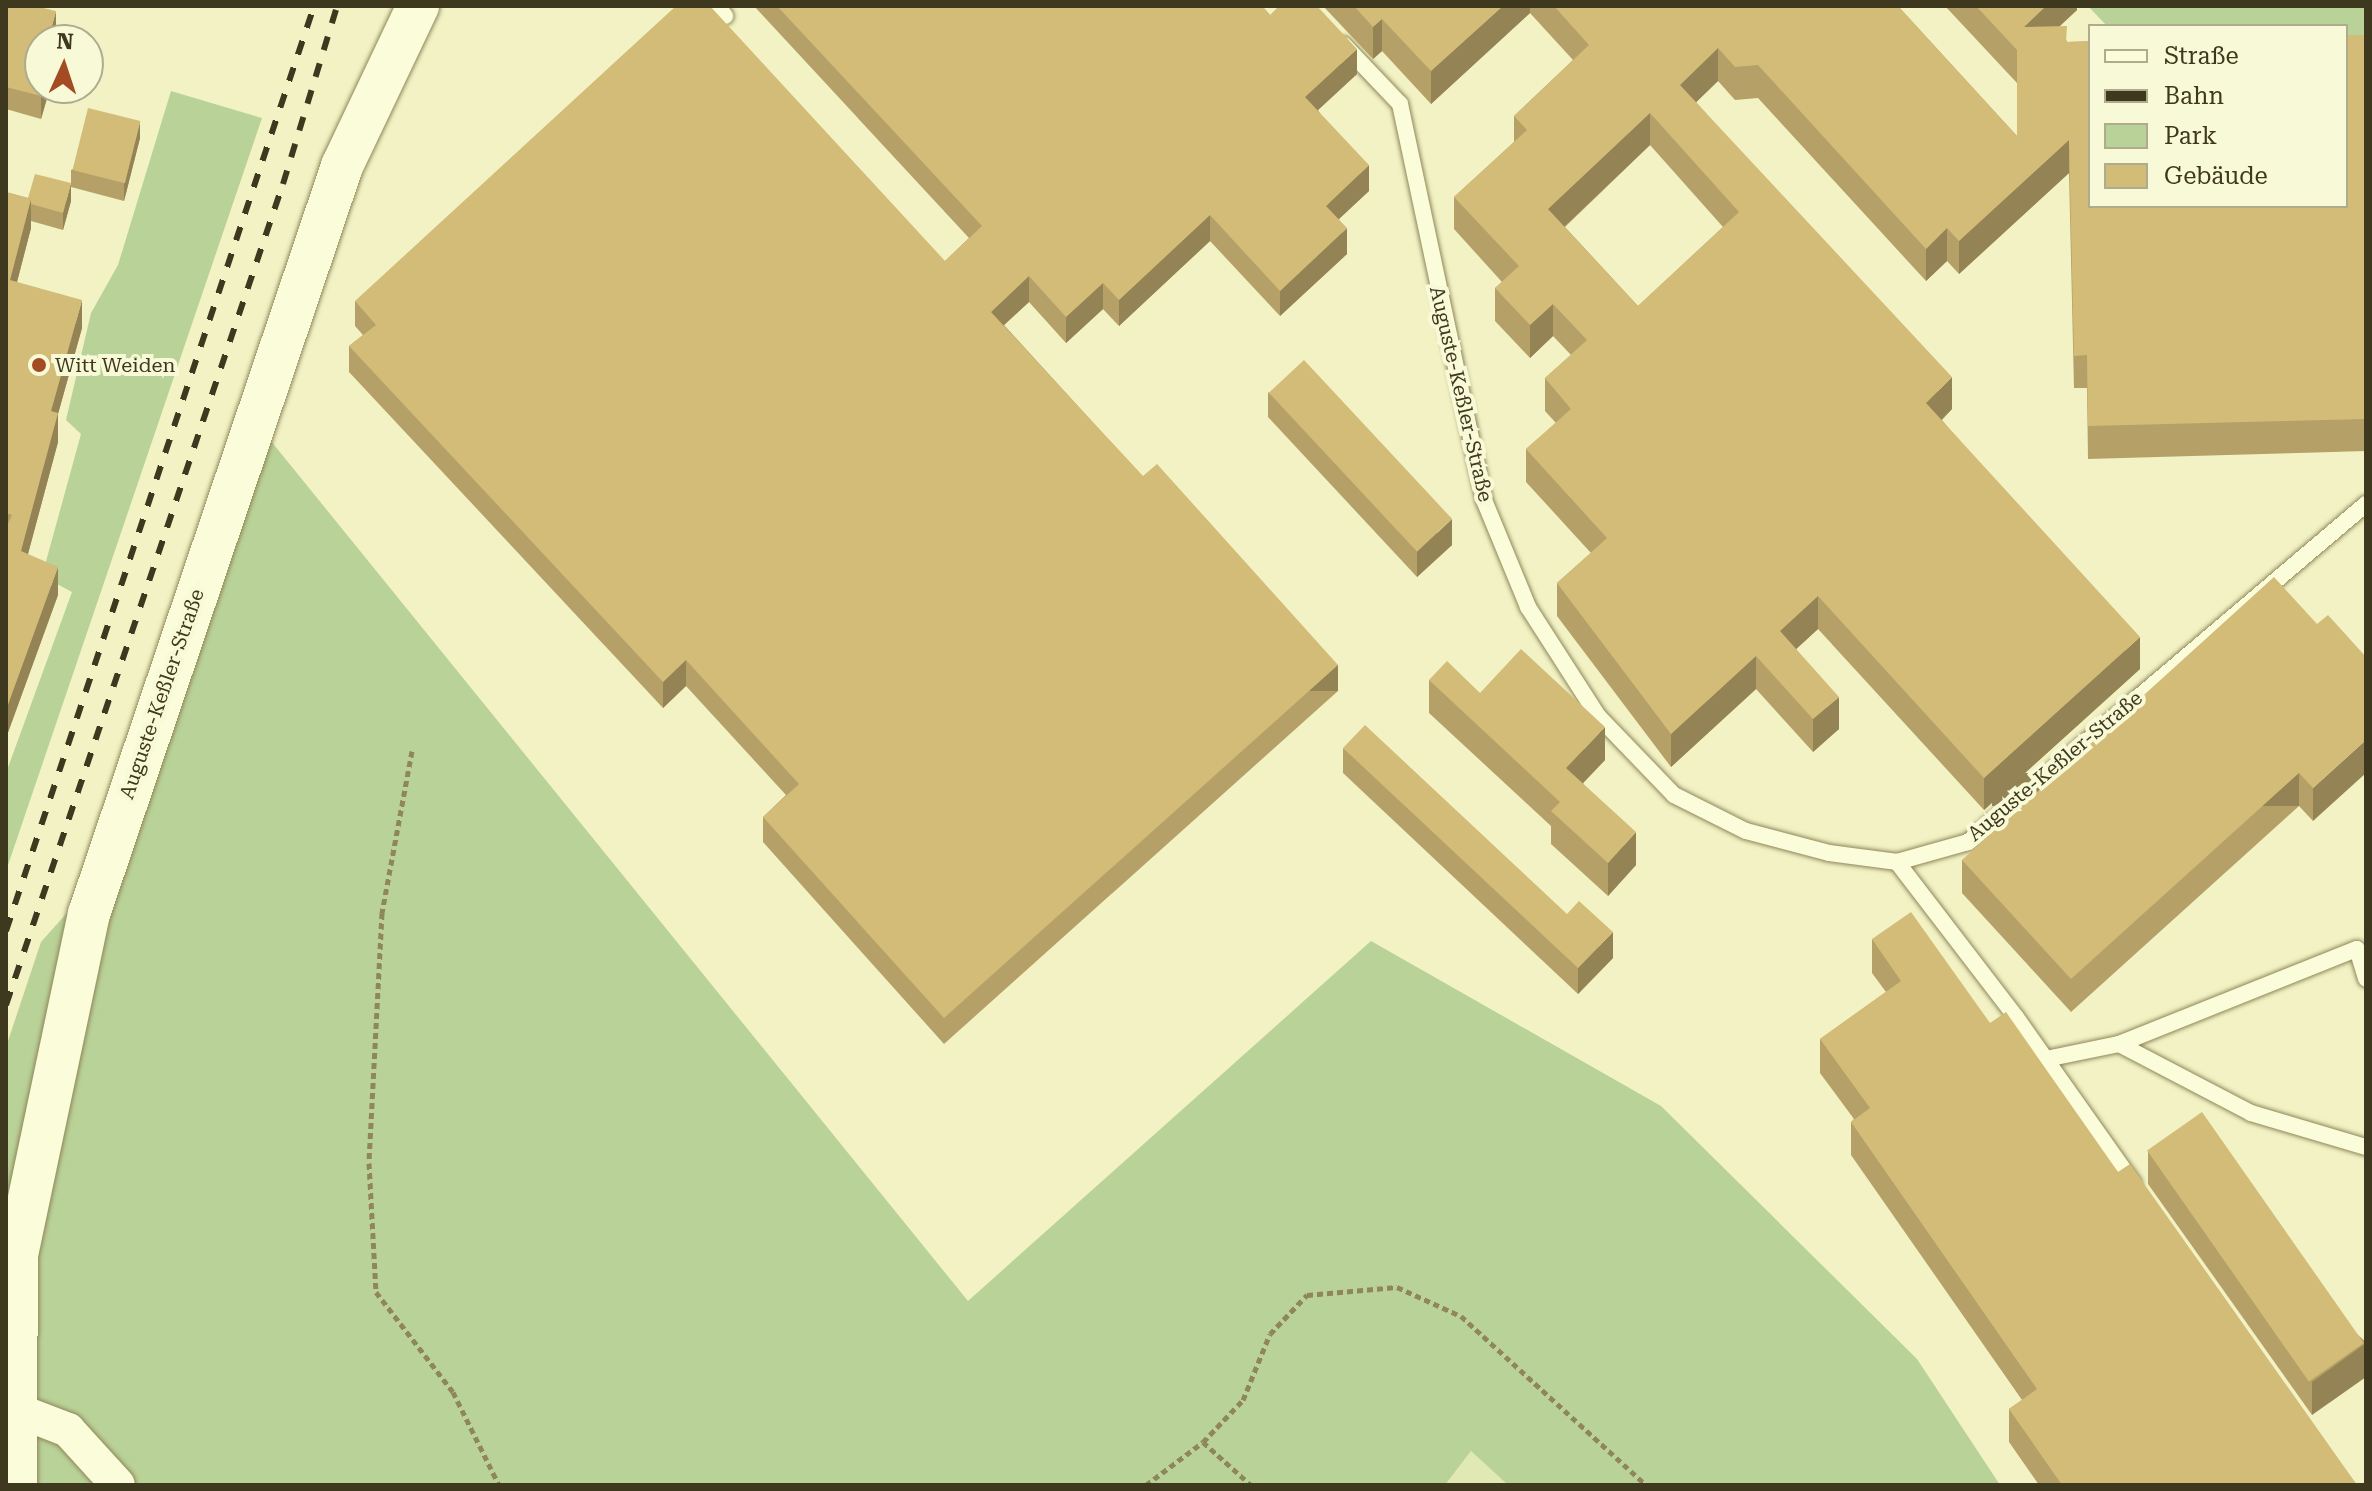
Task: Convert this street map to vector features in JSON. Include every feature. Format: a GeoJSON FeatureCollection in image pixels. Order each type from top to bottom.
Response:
{"type":"FeatureCollection","features":[{"type":"Feature","properties":{"kind":"street","name":"Auguste-Keßler-Straße"},"geometry":{"type":"LineString","coordinates":[[16,1485],[19,1411],[17,1255],[89,914],[342,166],[418,6]]}},
{"type":"Feature","properties":{"kind":"street"},"geometry":{"type":"LineString","coordinates":[[19,1411],[68,1430],[118,1485]]}},
{"type":"Feature","properties":{"kind":"lane","name":"Auguste-Keßler-Straße"},"geometry":{"type":"LineString","coordinates":[[1328,28],[1400,104],[1484,500],[1528,607],[1598,716],[1674,795],[1746,831],[1829,853],[1897,862],[1968,842],[2366,504]]}},
{"type":"Feature","properties":{"kind":"lane"},"geometry":{"type":"LineString","coordinates":[[1897,862],[2046,1059],[2145,1200]]}},
{"type":"Feature","properties":{"kind":"lane"},"geometry":{"type":"LineString","coordinates":[[2046,1059],[2119,1044],[2362,946],[2366,979]]}},
{"type":"Feature","properties":{"kind":"lane"},"geometry":{"type":"LineString","coordinates":[[2119,1044],[2251,1113],[2366,1147]]}},
{"type":"Feature","properties":{"kind":"path"},"geometry":{"type":"LineString","coordinates":[[412,751],[382,913],[369,1163],[376,1292],[453,1392],[499,1485]]}},
{"type":"Feature","properties":{"kind":"path"},"geometry":{"type":"LineString","coordinates":[[1146,1485],[1203,1442],[1243,1400],[1270,1334],[1307,1295],[1397,1287],[1461,1316],[1646,1485]]}},
{"type":"Feature","properties":{"kind":"path"},"geometry":{"type":"LineString","coordinates":[[1203,1442],[1251,1485]]}},
{"type":"Feature","properties":{"kind":"green space"},"geometry":{"type":"Polygon","coordinates":[[[2088,6],[2366,6],[2366,46],[2348,46],[2348,24],[2105,24],[2088,6]]]}},
{"type":"Feature","properties":{"kind":"green space"},"geometry":{"type":"Polygon","coordinates":[[[171,91],[262,118],[6,871],[6,773],[72,592],[42,576],[81,434],[66,420],[91,313],[118,265],[171,91]]]}},
{"type":"Feature","properties":{"kind":"green space"},"geometry":{"type":"Polygon","coordinates":[[[262,430],[968,1301],[1371,941],[1661,1106],[1917,1359],[2000,1485],[1508,1485],[1471,1451],[1445,1485],[27,1485],[32,1260],[104,916],[262,430]]]}},
{"type":"Feature","properties":{"kind":"green space"},"geometry":{"type":"Polygon","coordinates":[[[74,905],[6,1351],[6,1047],[41,942],[74,905]]]}},
{"type":"Feature","properties":{"kind":"green space"},"geometry":{"type":"Polygon","coordinates":[[[1471,1451],[1508,1485],[1445,1485],[1471,1451]]]}},
{"type":"Feature","properties":{"kind":"building"},"geometry":{"type":"Polygon","coordinates":[[[6,6],[35,6],[56,11],[52,24],[24,24],[24,92],[6,87],[6,6]]]}},
{"type":"Feature","properties":{"kind":"building"},"geometry":{"type":"Polygon","coordinates":[[[676,6],[710,6],[945,261],[982,226],[777,6],[1262,6],[1270,15],[1279,6],[1317,6],[1357,49],[1305,97],[1369,165],[1326,206],[1347,228],[1280,291],[1210,215],[1119,300],[1103,283],[1066,317],[1029,276],[991,312],[1143,476],[1157,464],[1338,665],[944,1018],[763,817],[799,784],[686,660],[663,682],[349,346],[376,325],[355,301],[676,6]]]}},
{"type":"Feature","properties":{"kind":"building"},"geometry":{"type":"Polygon","coordinates":[[[1354,6],[1503,6],[1431,71],[1382,19],[1373,27],[1354,6]]]}},
{"type":"Feature","properties":{"kind":"building"},"geometry":{"type":"Polygon","coordinates":[[[1554,6],[1898,6],[2017,136],[2017,50],[1976,6],[2046,6],[2024,27],[2067,26],[2066,42],[2088,41],[2088,208],[2348,208],[2348,35],[2366,35],[2366,419],[2088,426],[2087,355],[2074,356],[2069,140],[1959,241],[1947,228],[1926,249],[1758,65],[1735,67],[1718,48],[1680,85],[1952,377],[1926,403],[2140,637],[1984,778],[1818,596],[1780,631],[1839,697],[1813,719],[1756,656],[1671,734],[1557,583],[1607,538],[1526,449],[1571,409],[1545,378],[1587,340],[1553,304],[1530,325],[1495,288],[1519,266],[1454,197],[1527,130],[1514,116],[1589,45],[1554,6]],[[1650,113],[1548,209],[1638,306],[1739,212],[1650,113]]]}},
{"type":"Feature","properties":{"kind":"building"},"geometry":{"type":"Polygon","coordinates":[[[88,108],[140,121],[125,183],[73,170],[88,108]]]}},
{"type":"Feature","properties":{"kind":"building"},"geometry":{"type":"Polygon","coordinates":[[[35,174],[71,183],[63,213],[31,204],[28,198],[35,174]]]}},
{"type":"Feature","properties":{"kind":"building"},"geometry":{"type":"Polygon","coordinates":[[[6,192],[31,199],[10,280],[82,300],[51,411],[58,413],[21,551],[58,567],[6,710],[6,528],[12,515],[6,513],[6,192]]]}},
{"type":"Feature","properties":{"kind":"building"},"geometry":{"type":"Polygon","coordinates":[[[1304,360],[1452,519],[1417,551],[1269,393],[1304,360]]]}},
{"type":"Feature","properties":{"kind":"building"},"geometry":{"type":"Polygon","coordinates":[[[2274,577],[2317,624],[2328,615],[2366,657],[2366,740],[2313,788],[2299,773],[2071,979],[1962,860],[2274,577]]]}},
{"type":"Feature","properties":{"kind":"building"},"geometry":{"type":"Polygon","coordinates":[[[1521,649],[1605,727],[1566,768],[1636,832],[1608,863],[1551,811],[1560,802],[1429,680],[1447,661],[1480,693],[1521,649]]]}},
{"type":"Feature","properties":{"kind":"building"},"geometry":{"type":"Polygon","coordinates":[[[1365,725],[1567,914],[1579,901],[1613,932],[1578,968],[1343,748],[1365,725]]]}},
{"type":"Feature","properties":{"kind":"building"},"geometry":{"type":"Polygon","coordinates":[[[1911,912],[1990,1023],[2006,1012],[2118,1172],[2130,1164],[2357,1485],[2062,1485],[2009,1409],[2037,1389],[1851,1122],[1870,1108],[1820,1039],[1901,981],[1872,939],[1911,912]]]}},
{"type":"Feature","properties":{"kind":"building"},"geometry":{"type":"Polygon","coordinates":[[[2202,1112],[2364,1343],[2309,1381],[2147,1150],[2202,1112]]]}},
{"type":"Feature","properties":{"kind":"railway"},"geometry":{"type":"LineString","coordinates":[[6,931],[314,6]]}},
{"type":"Feature","properties":{"kind":"railway"},"geometry":{"type":"LineString","coordinates":[[6,1005],[283,184],[337,6]]}},
{"type":"Feature","properties":{"kind":"place","name":"Witt Weiden"},"geometry":{"type":"Point","coordinates":[39,365]}}]}
